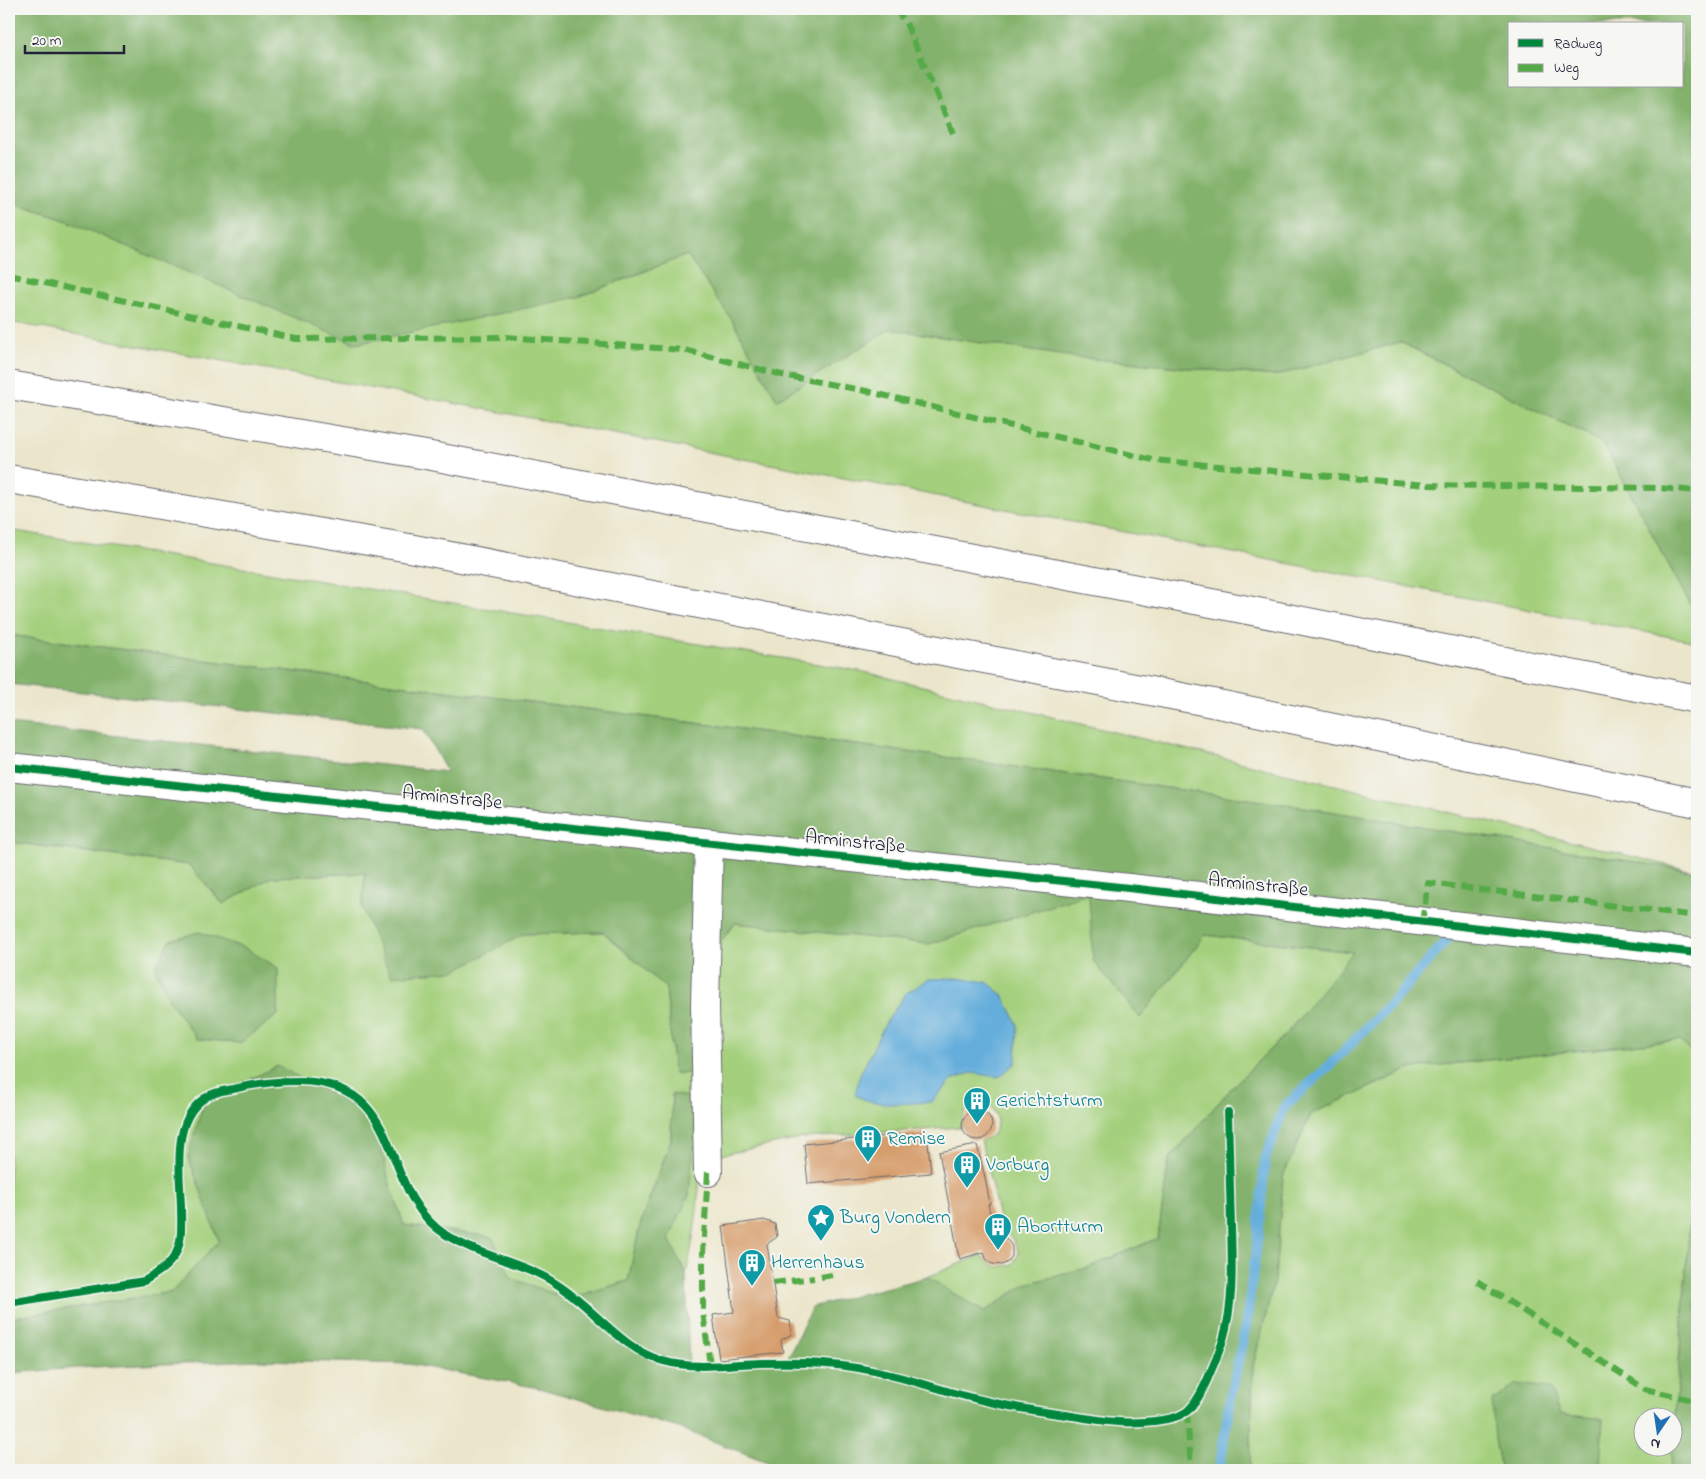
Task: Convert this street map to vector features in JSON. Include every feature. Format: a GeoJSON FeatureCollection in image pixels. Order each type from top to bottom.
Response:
{"type":"FeatureCollection","features":[{"type":"Feature","properties":{"kind":"main road"},"geometry":{"type":"LineString","coordinates":[[9,385],[426,455],[1226,606],[1697,699]]}},
{"type":"Feature","properties":{"kind":"main road"},"geometry":{"type":"LineString","coordinates":[[9,479],[409,548],[1223,705],[1697,803]]}},
{"type":"Feature","properties":{"kind":"main road","name":"Arminstraße"},"geometry":{"type":"LineString","coordinates":[[9,767],[1288,906],[1697,953]]}},
{"type":"Feature","properties":{"kind":"main road"},"geometry":{"type":"LineString","coordinates":[[708,1172],[705,1004],[709,843]]}},
{"type":"Feature","properties":{"kind":"green space"},"geometry":{"type":"Polygon","coordinates":[[[9,9],[1697,9],[1697,617],[1603,443],[1400,342],[1274,376],[1074,357],[890,329],[777,400],[732,320],[687,255],[578,297],[356,344],[65,220],[9,202],[9,9]]]}},
{"type":"Feature","properties":{"kind":"green space"},"geometry":{"type":"Polygon","coordinates":[[[9,202],[65,220],[578,297],[687,255],[732,320],[777,399],[890,329],[1074,357],[1274,376],[1400,342],[1603,443],[1697,617],[1697,642],[453,403],[9,322],[9,202]]]}},
{"type":"Feature","properties":{"kind":"green space"},"geometry":{"type":"Polygon","coordinates":[[[9,530],[860,671],[1697,872],[1298,806],[727,727],[9,635],[9,530]]]}},
{"type":"Feature","properties":{"kind":"green space"},"geometry":{"type":"Polygon","coordinates":[[[9,635],[727,727],[1298,806],[1697,872],[1697,1058],[1679,1040],[1412,1068],[1311,1114],[1283,1176],[1275,1278],[1253,1366],[1250,1470],[788,1470],[679,1428],[539,1388],[409,1364],[260,1360],[93,1367],[9,1373],[9,1318],[172,1292],[219,1241],[188,1156],[204,1102],[277,1066],[374,1115],[389,1181],[404,1225],[492,1237],[511,1278],[567,1299],[628,1281],[640,1225],[671,1140],[672,1094],[698,1099],[689,1195],[669,1239],[686,1274],[689,1367],[787,1360],[812,1307],[927,1277],[984,1312],[1026,1284],[1087,1268],[1158,1238],[1169,1159],[1236,1083],[1287,1033],[1353,952],[1205,935],[1140,1018],[1093,961],[1089,894],[929,944],[735,923],[690,980],[695,1073],[674,1073],[666,988],[603,932],[524,934],[454,971],[391,976],[362,908],[365,873],[272,877],[223,904],[189,865],[9,842],[9,724],[447,772],[423,729],[9,684],[9,635]]]}},
{"type":"Feature","properties":{"kind":"green space"},"geometry":{"type":"Polygon","coordinates":[[[9,842],[189,865],[223,904],[272,877],[366,873],[362,908],[454,970],[524,934],[603,932],[666,988],[674,1073],[695,1073],[690,980],[735,923],[929,944],[1089,893],[1140,1018],[1205,935],[1354,952],[1287,1033],[1236,1083],[1169,1159],[1158,1238],[1087,1268],[1026,1284],[984,1312],[927,1277],[981,1255],[988,1263],[995,1266],[1013,1264],[1019,1253],[1013,1239],[1002,1230],[981,1141],[995,1132],[996,1129],[997,1122],[991,1108],[986,1105],[972,1105],[963,1117],[961,1127],[804,1138],[720,1155],[702,1148],[695,1227],[686,1274],[669,1239],[689,1194],[672,1094],[671,1140],[640,1225],[628,1281],[567,1299],[511,1278],[491,1237],[404,1225],[389,1181],[188,1156],[219,1241],[172,1292],[9,1318],[9,842]]]}},
{"type":"Feature","properties":{"kind":"green space"},"geometry":{"type":"Polygon","coordinates":[[[199,932],[245,948],[278,968],[278,1015],[240,1043],[197,1039],[171,1003],[155,968],[170,940],[199,932]]]}},
{"type":"Feature","properties":{"kind":"green space"},"geometry":{"type":"Polygon","coordinates":[[[1679,1040],[1697,1058],[1697,1128],[1676,1406],[1634,1406],[1634,1456],[1671,1456],[1670,1470],[1595,1470],[1600,1467],[1495,1439],[1501,1470],[1250,1470],[1253,1366],[1275,1278],[1283,1176],[1311,1114],[1412,1068],[1679,1040]]]}},
{"type":"Feature","properties":{"kind":"green space"},"geometry":{"type":"Polygon","coordinates":[[[1697,1128],[1697,1470],[1670,1470],[1671,1456],[1684,1456],[1684,1406],[1676,1406],[1697,1128]]]}},
{"type":"Feature","properties":{"kind":"green space"},"geometry":{"type":"Polygon","coordinates":[[[1516,1384],[1550,1388],[1560,1414],[1603,1419],[1600,1467],[1595,1470],[1501,1470],[1495,1439],[1492,1401],[1516,1384]]]}},
{"type":"Feature","properties":{"kind":"water"},"geometry":{"type":"Polygon","coordinates":[[[957,978],[987,982],[1003,995],[1018,1025],[1016,1063],[999,1077],[971,1073],[952,1080],[932,1102],[882,1103],[873,1102],[855,1095],[860,1075],[885,1024],[905,994],[929,979],[957,978]]]}},
{"type":"Feature","properties":{"kind":"building","name":"Gerichtsturm"},"geometry":{"type":"Polygon","coordinates":[[[977,1110],[983,1111],[991,1119],[991,1131],[983,1139],[977,1140],[971,1139],[963,1131],[962,1125],[963,1119],[971,1111],[977,1110]]]}},
{"type":"Feature","properties":{"kind":"building","name":"Remise"},"geometry":{"type":"Polygon","coordinates":[[[927,1132],[931,1173],[808,1184],[804,1144],[927,1132]]]}},
{"type":"Feature","properties":{"kind":"building"},"geometry":{"type":"Polygon","coordinates":[[[977,1145],[995,1236],[1006,1238],[1012,1246],[1012,1256],[1008,1262],[1002,1265],[992,1264],[986,1259],[984,1252],[960,1259],[958,1253],[939,1152],[977,1145]]]}},
{"type":"Feature","properties":{"kind":"building","name":"Herrenhaus"},"geometry":{"type":"Polygon","coordinates":[[[764,1220],[775,1224],[777,1237],[767,1244],[778,1318],[790,1321],[792,1334],[781,1340],[783,1352],[719,1359],[713,1315],[734,1312],[723,1226],[764,1220]]]}},
{"type":"Feature","properties":{"kind":"waterway"},"geometry":{"type":"LineString","coordinates":[[1219,1470],[1231,1395],[1246,1325],[1258,1235],[1265,1160],[1284,1107],[1328,1067],[1394,1000],[1450,936]]}},
{"type":"Feature","properties":{"kind":"marked path"},"geometry":{"type":"LineString","coordinates":[[895,9],[906,23],[953,133]]}},
{"type":"Feature","properties":{"kind":"marked path"},"geometry":{"type":"LineString","coordinates":[[9,275],[296,339],[506,337],[684,350],[782,375],[866,391],[1153,460],[1427,485],[1659,488],[1697,491]]}},
{"type":"Feature","properties":{"kind":"marked path"},"geometry":{"type":"LineString","coordinates":[[1422,922],[1428,883],[1697,916]]}},
{"type":"Feature","properties":{"kind":"marked path"},"geometry":{"type":"LineString","coordinates":[[708,1172],[703,1253],[703,1312],[710,1365]]}},
{"type":"Feature","properties":{"kind":"marked path"},"geometry":{"type":"LineString","coordinates":[[821,1277],[832,1275]]}},
{"type":"Feature","properties":{"kind":"marked path"},"geometry":{"type":"LineString","coordinates":[[773,1283],[814,1278]]}},
{"type":"Feature","properties":{"kind":"marked path"},"geometry":{"type":"LineString","coordinates":[[1477,1281],[1645,1389],[1692,1400],[1697,1399]]}},
{"type":"Feature","properties":{"kind":"marked path"},"geometry":{"type":"LineString","coordinates":[[1187,1412],[1191,1470]]}},
{"type":"Feature","properties":{"kind":"cycle path"},"geometry":{"type":"LineString","coordinates":[[9,767],[1138,889],[1697,953]]}},
{"type":"Feature","properties":{"kind":"cycle path"},"geometry":{"type":"LineString","coordinates":[[9,1303],[144,1281],[161,1270],[169,1263],[178,1250],[181,1226],[180,1145],[188,1116],[197,1104],[216,1093],[257,1084],[298,1081],[334,1086],[358,1099],[375,1118],[409,1192],[424,1215],[446,1235],[473,1249],[545,1277],[571,1294],[621,1338],[648,1355],[663,1361],[675,1364],[712,1366],[761,1363],[826,1364],[873,1371],[977,1399],[1032,1410],[1110,1421],[1143,1422],[1163,1420],[1182,1414],[1190,1409],[1196,1401],[1216,1359],[1227,1326],[1231,1298],[1232,1269],[1228,1112]]}},
{"type":"Feature","properties":{"kind":"place","name":"Gerichtsturm"},"geometry":{"type":"Point","coordinates":[977,1125]}},
{"type":"Feature","properties":{"kind":"place","name":"Remise"},"geometry":{"type":"Point","coordinates":[868,1163]}},
{"type":"Feature","properties":{"kind":"place","name":"Vorburg"},"geometry":{"type":"Point","coordinates":[967,1189]}},
{"type":"Feature","properties":{"kind":"place","name":"Burg Vondern"},"geometry":{"type":"Point","coordinates":[821,1242]}},
{"type":"Feature","properties":{"kind":"place","name":"Abortturm"},"geometry":{"type":"Point","coordinates":[998,1251]}},
{"type":"Feature","properties":{"kind":"place","name":"Herrenhaus"},"geometry":{"type":"Point","coordinates":[752,1287]}}]}
